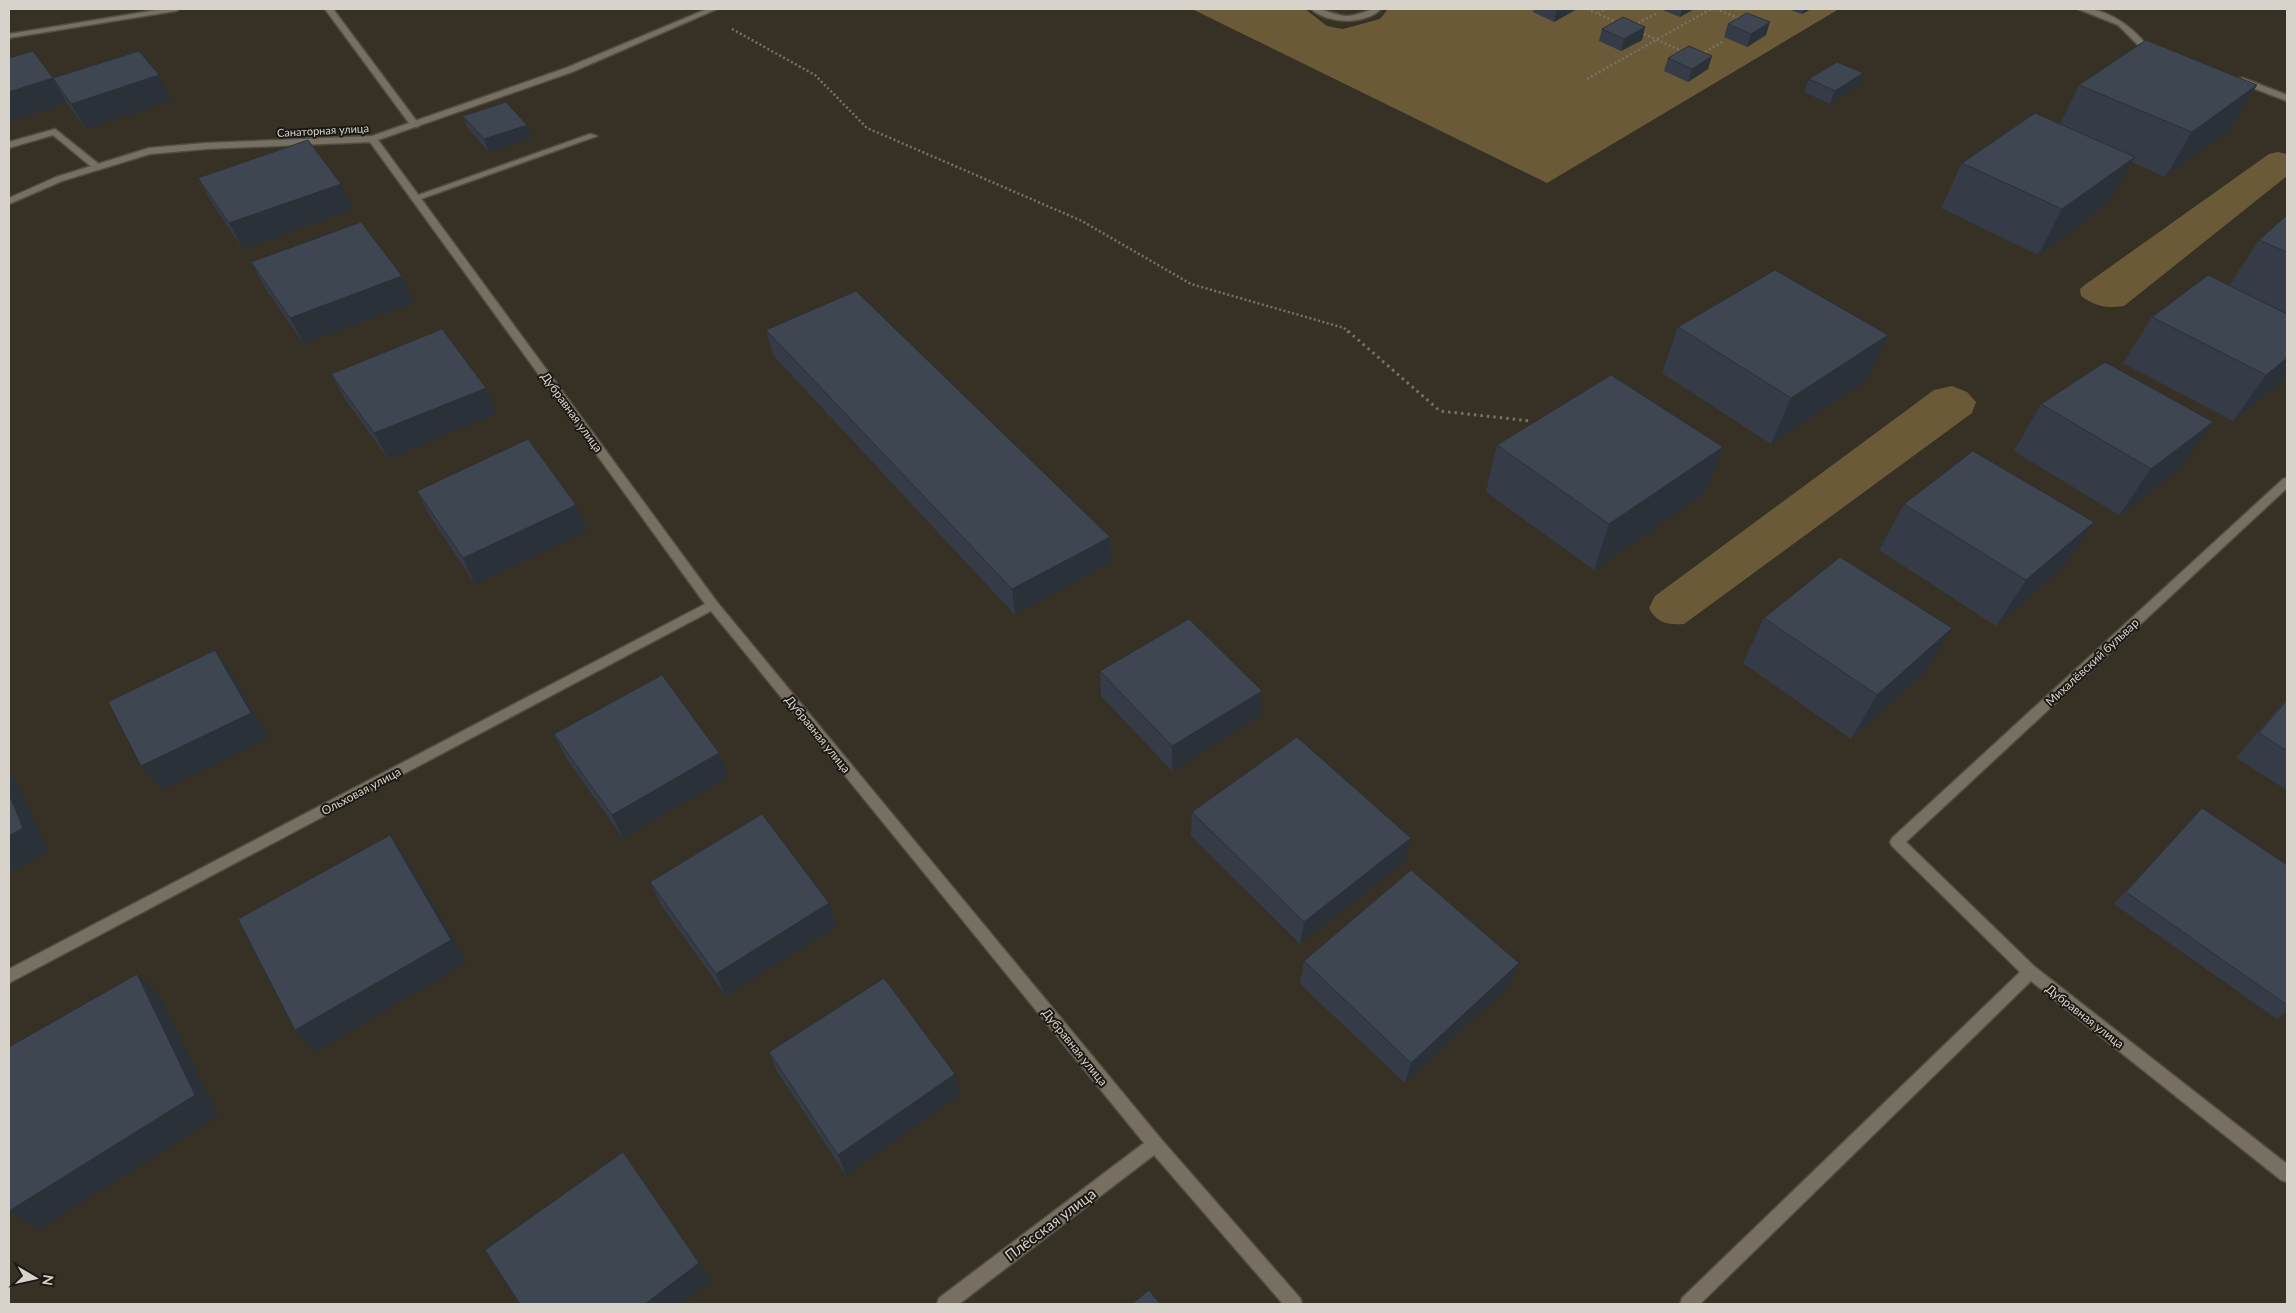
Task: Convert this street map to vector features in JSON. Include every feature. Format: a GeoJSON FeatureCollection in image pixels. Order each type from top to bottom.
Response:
{"type":"FeatureCollection","features":[{"type":"Feature","properties":{"kind":"street"},"geometry":{"type":"LineString","coordinates":[[9,36],[176,9]]}},
{"type":"Feature","properties":{"kind":"street"},"geometry":{"type":"LineString","coordinates":[[329,9],[415,125]]}},
{"type":"Feature","properties":{"kind":"street","name":"Санаторная улица"},"geometry":{"type":"LineString","coordinates":[[9,201],[59,178],[159,150],[206,146],[373,139],[569,70],[713,9]]}},
{"type":"Feature","properties":{"kind":"street"},"geometry":{"type":"LineString","coordinates":[[1315,9],[1331,16],[1344,18],[1367,15],[1377,9]]}},
{"type":"Feature","properties":{"kind":"street"},"geometry":{"type":"LineString","coordinates":[[2082,9],[2121,23],[2141,42],[2150,46]]}},
{"type":"Feature","properties":{"kind":"street"},"geometry":{"type":"LineString","coordinates":[[2232,77],[2287,98]]}},
{"type":"Feature","properties":{"kind":"street"},"geometry":{"type":"LineString","coordinates":[[9,145],[55,132],[97,167]]}},
{"type":"Feature","properties":{"kind":"street"},"geometry":{"type":"LineString","coordinates":[[415,198],[593,136]]}},
{"type":"Feature","properties":{"kind":"street","name":"Дубравная улица"},"geometry":{"type":"LineString","coordinates":[[373,139],[713,605],[1155,1144],[1294,1304]]}},
{"type":"Feature","properties":{"kind":"street","name":"Михалёвский бульвар"},"geometry":{"type":"LineString","coordinates":[[1897,842],[2287,482]]}},
{"type":"Feature","properties":{"kind":"street","name":"Ольховая улица"},"geometry":{"type":"LineString","coordinates":[[9,976],[713,605]]}},
{"type":"Feature","properties":{"kind":"street","name":"Дубравная улица"},"geometry":{"type":"LineString","coordinates":[[1897,842],[2030,972],[2287,1174]]}},
{"type":"Feature","properties":{"kind":"street"},"geometry":{"type":"LineString","coordinates":[[1688,1304],[2030,972]]}},
{"type":"Feature","properties":{"kind":"street","name":"Плёсская улица"},"geometry":{"type":"LineString","coordinates":[[945,1304],[1155,1144]]}},
{"type":"Feature","properties":{"kind":"path"},"geometry":{"type":"LineString","coordinates":[[1587,9],[1621,24]]}},
{"type":"Feature","properties":{"kind":"path"},"geometry":{"type":"LineString","coordinates":[[1597,14],[1606,9]]}},
{"type":"Feature","properties":{"kind":"path"},"geometry":{"type":"LineString","coordinates":[[1587,79],[1711,9]]}},
{"type":"Feature","properties":{"kind":"path"},"geometry":{"type":"LineString","coordinates":[[1716,9],[1748,23]]}},
{"type":"Feature","properties":{"kind":"path"},"geometry":{"type":"LineString","coordinates":[[703,13],[815,75],[867,128],[1082,221],[1191,284],[1344,328],[1440,411],[1531,421]]}},
{"type":"Feature","properties":{"kind":"path"},"geometry":{"type":"LineString","coordinates":[[1657,13],[1629,28],[1688,54]]}},
{"type":"Feature","properties":{"kind":"path"},"geometry":{"type":"LineString","coordinates":[[1696,57],[1724,41]]}},
{"type":"Feature","properties":{"kind":"shaded area"},"geometry":{"type":"Polygon","coordinates":[[[1192,9],[1305,9],[1327,26],[1343,29],[1380,19],[1388,9],[1839,9],[1547,183],[1192,9]]]}},
{"type":"Feature","properties":{"kind":"shaded area"},"geometry":{"type":"Polygon","coordinates":[[[2278,152],[2287,154],[2287,176],[2124,306],[2101,306],[2081,296],[2080,289],[2086,284],[2269,154],[2278,152]]]}},
{"type":"Feature","properties":{"kind":"shaded area"},"geometry":{"type":"Polygon","coordinates":[[[1952,386],[1967,392],[1976,402],[1972,413],[1684,624],[1663,622],[1655,617],[1649,608],[1655,596],[1934,390],[1952,386]]]}},
{"type":"Feature","properties":{"kind":"building"},"geometry":{"type":"Polygon","coordinates":[[[1747,13],[1770,22],[1751,34],[1728,24],[1747,13]]]}},
{"type":"Feature","properties":{"kind":"building"},"geometry":{"type":"Polygon","coordinates":[[[1623,17],[1645,27],[1624,39],[1602,29],[1623,17]]]}},
{"type":"Feature","properties":{"kind":"building"},"geometry":{"type":"Polygon","coordinates":[[[2146,40],[2257,85],[2192,132],[2079,85],[2146,40]]]}},
{"type":"Feature","properties":{"kind":"building"},"geometry":{"type":"Polygon","coordinates":[[[1689,46],[1712,56],[1692,69],[1668,58],[1689,46]]]}},
{"type":"Feature","properties":{"kind":"building"},"geometry":{"type":"Polygon","coordinates":[[[33,51],[53,78],[9,92],[9,58],[33,51]]]}},
{"type":"Feature","properties":{"kind":"building"},"geometry":{"type":"Polygon","coordinates":[[[139,51],[159,75],[71,104],[53,78],[139,51]]]}},
{"type":"Feature","properties":{"kind":"building"},"geometry":{"type":"Polygon","coordinates":[[[1837,62],[1863,73],[1835,91],[1809,79],[1837,62]]]}},
{"type":"Feature","properties":{"kind":"building"},"geometry":{"type":"Polygon","coordinates":[[[506,102],[527,125],[484,139],[463,116],[506,102]]]}},
{"type":"Feature","properties":{"kind":"building"},"geometry":{"type":"Polygon","coordinates":[[[2035,113],[2135,157],[2062,209],[1962,163],[2035,113]]]}},
{"type":"Feature","properties":{"kind":"building"},"geometry":{"type":"Polygon","coordinates":[[[308,140],[341,184],[229,223],[198,178],[308,140]]]}},
{"type":"Feature","properties":{"kind":"building"},"geometry":{"type":"Polygon","coordinates":[[[2287,215],[2287,252],[2259,240],[2287,215]]]}},
{"type":"Feature","properties":{"kind":"building"},"geometry":{"type":"Polygon","coordinates":[[[361,222],[402,276],[290,318],[251,262],[361,222]]]}},
{"type":"Feature","properties":{"kind":"building"},"geometry":{"type":"Polygon","coordinates":[[[1775,270],[1888,335],[1791,398],[1678,327],[1775,270]]]}},
{"type":"Feature","properties":{"kind":"building"},"geometry":{"type":"Polygon","coordinates":[[[2208,275],[2287,314],[2287,358],[2266,375],[2152,317],[2208,275]]]}},
{"type":"Feature","properties":{"kind":"building"},"geometry":{"type":"Polygon","coordinates":[[[856,291],[1110,537],[1012,589],[766,330],[856,291]]]}},
{"type":"Feature","properties":{"kind":"building"},"geometry":{"type":"Polygon","coordinates":[[[442,329],[486,388],[374,433],[331,374],[442,329]]]}},
{"type":"Feature","properties":{"kind":"building"},"geometry":{"type":"Polygon","coordinates":[[[2105,362],[2213,422],[2151,469],[2041,404],[2105,362]]]}},
{"type":"Feature","properties":{"kind":"building"},"geometry":{"type":"Polygon","coordinates":[[[1611,375],[1723,447],[1609,524],[1497,445],[1611,375]]]}},
{"type":"Feature","properties":{"kind":"building"},"geometry":{"type":"Polygon","coordinates":[[[528,439],[576,505],[463,558],[417,491],[528,439]]]}},
{"type":"Feature","properties":{"kind":"building"},"geometry":{"type":"Polygon","coordinates":[[[1973,451],[2094,522],[2026,580],[1904,504],[1973,451]]]}},
{"type":"Feature","properties":{"kind":"building"},"geometry":{"type":"Polygon","coordinates":[[[1840,557],[1952,628],[1877,695],[1764,618],[1840,557]]]}},
{"type":"Feature","properties":{"kind":"building"},"geometry":{"type":"Polygon","coordinates":[[[1189,619],[1262,691],[1172,746],[1100,671],[1189,619]]]}},
{"type":"Feature","properties":{"kind":"building"},"geometry":{"type":"Polygon","coordinates":[[[215,650],[251,713],[141,766],[108,702],[215,650]]]}},
{"type":"Feature","properties":{"kind":"building"},"geometry":{"type":"Polygon","coordinates":[[[662,675],[719,753],[612,815],[554,734],[662,675]]]}},
{"type":"Feature","properties":{"kind":"building"},"geometry":{"type":"Polygon","coordinates":[[[2287,700],[2287,751],[2259,733],[2287,700]]]}},
{"type":"Feature","properties":{"kind":"building"},"geometry":{"type":"Polygon","coordinates":[[[1297,737],[1411,838],[1304,922],[1192,812],[1297,737]]]}},
{"type":"Feature","properties":{"kind":"building"},"geometry":{"type":"Polygon","coordinates":[[[9,794],[23,828],[9,836],[9,794]]]}},
{"type":"Feature","properties":{"kind":"building"},"geometry":{"type":"Polygon","coordinates":[[[2202,808],[2287,865],[2287,1005],[2126,892],[2202,808]]]}},
{"type":"Feature","properties":{"kind":"building"},"geometry":{"type":"Polygon","coordinates":[[[762,814],[829,903],[716,974],[650,882],[762,814]]]}},
{"type":"Feature","properties":{"kind":"building"},"geometry":{"type":"Polygon","coordinates":[[[390,835],[451,940],[295,1030],[238,919],[390,835]]]}},
{"type":"Feature","properties":{"kind":"building"},"geometry":{"type":"Polygon","coordinates":[[[1411,870],[1519,963],[1411,1063],[1304,961],[1411,870]]]}},
{"type":"Feature","properties":{"kind":"building"},"geometry":{"type":"Polygon","coordinates":[[[137,974],[195,1095],[9,1211],[9,1047],[137,974]]]}},
{"type":"Feature","properties":{"kind":"building"},"geometry":{"type":"Polygon","coordinates":[[[884,978],[955,1074],[838,1155],[769,1052],[884,978]]]}},
{"type":"Feature","properties":{"kind":"building"},"geometry":{"type":"Polygon","coordinates":[[[623,1152],[699,1263],[645,1304],[520,1304],[485,1250],[623,1152]]]}},
{"type":"Feature","properties":{"kind":"building"},"geometry":{"type":"Polygon","coordinates":[[[1149,1290],[1160,1304],[1132,1304],[1149,1290]]]}}]}
